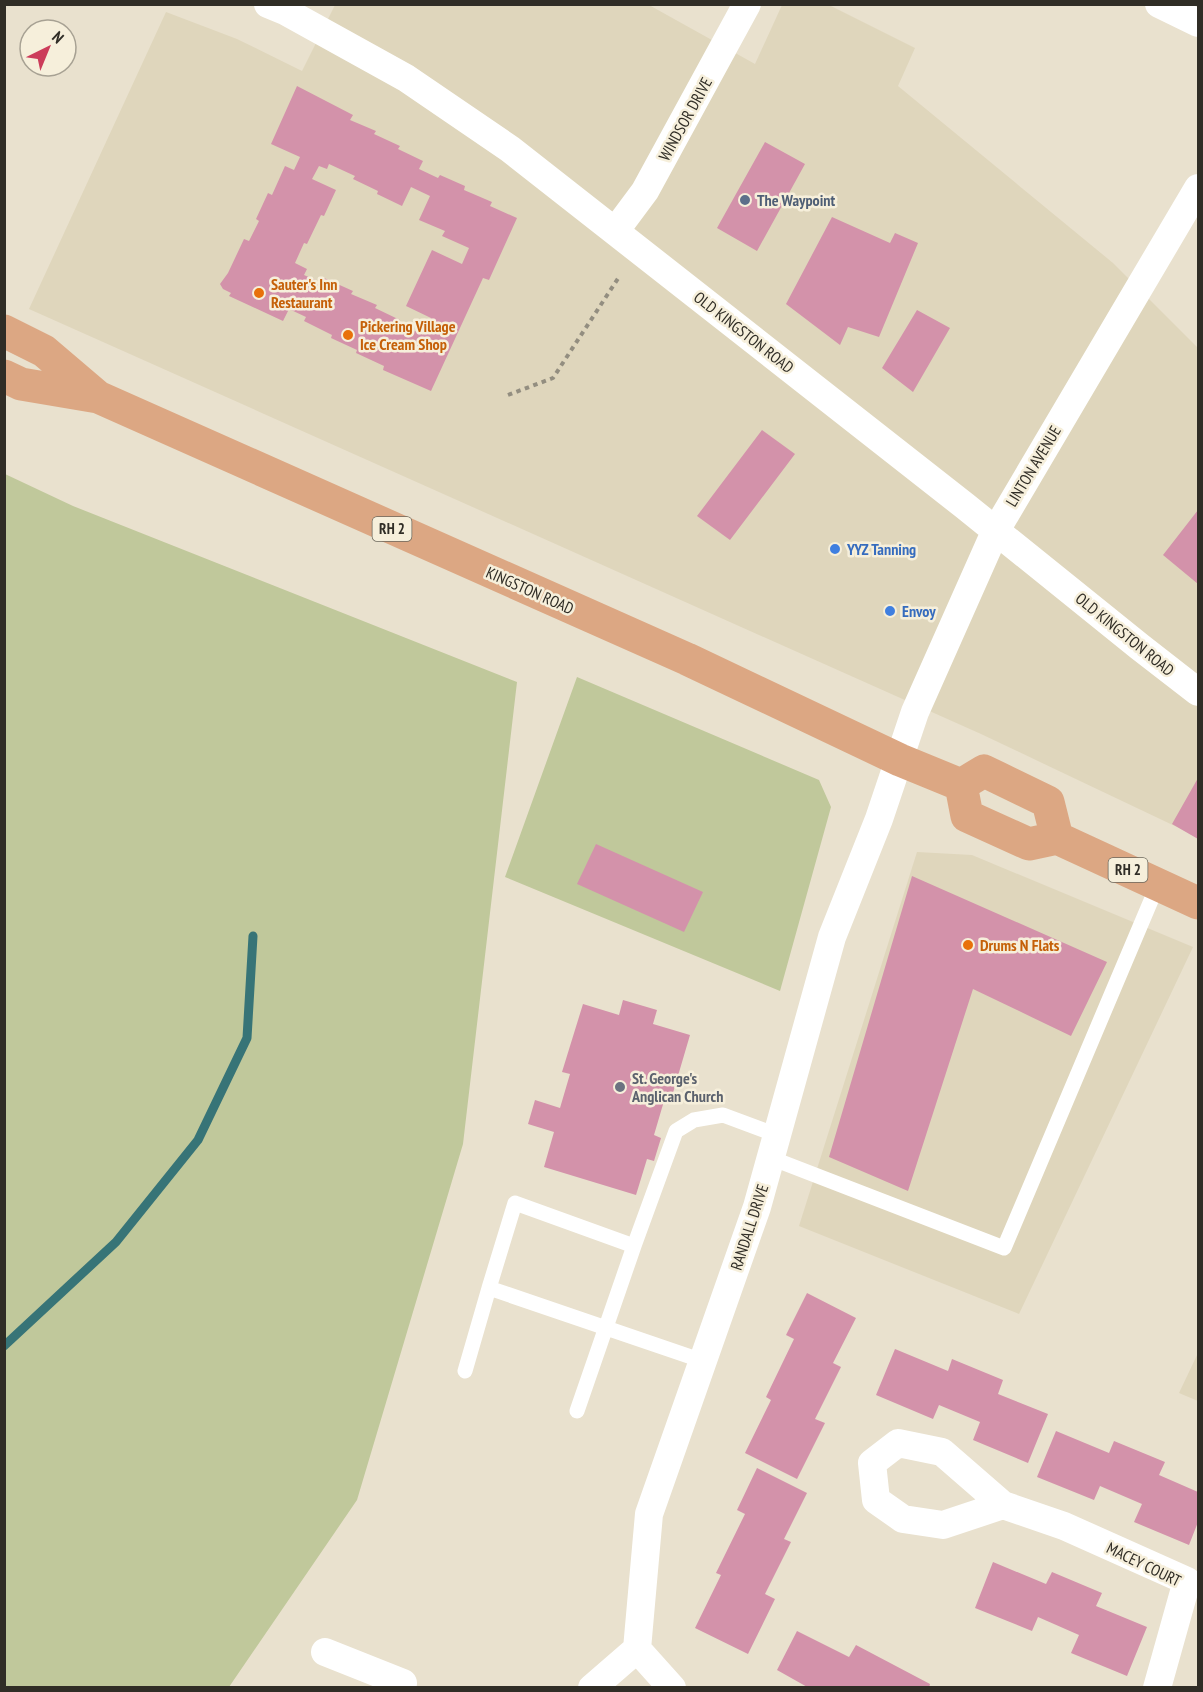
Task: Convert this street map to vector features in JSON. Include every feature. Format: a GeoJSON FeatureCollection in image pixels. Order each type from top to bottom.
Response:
{"type":"FeatureCollection","features":[{"type":"Feature","properties":{"kind":"main road","name":"RH 2"},"geometry":{"type":"LineString","coordinates":[[4,331],[44,351],[99,397]]}},
{"type":"Feature","properties":{"kind":"main road","name":"RH 2"},"geometry":{"type":"LineString","coordinates":[[4,376],[21,384],[99,397]]}},
{"type":"Feature","properties":{"kind":"main road","name":"KINGSTON ROAD"},"geometry":{"type":"LineString","coordinates":[[99,397],[687,659],[900,760],[961,785]]}},
{"type":"Feature","properties":{"kind":"main road"},"geometry":{"type":"LineString","coordinates":[[984,771],[1047,802],[1057,838],[1029,844],[967,816],[961,785],[984,771]]}},
{"type":"Feature","properties":{"kind":"main road","name":"RH 2"},"geometry":{"type":"LineString","coordinates":[[1057,838],[1198,903]]}},
{"type":"Feature","properties":{"kind":"street","name":"OLD KINGSTON ROAD"},"geometry":{"type":"LineString","coordinates":[[268,4],[285,11],[406,78],[510,148],[1198,692]]}},
{"type":"Feature","properties":{"kind":"street","name":"WINDSOR DRIVE"},"geometry":{"type":"LineString","coordinates":[[616,230],[645,191],[747,4]]}},
{"type":"Feature","properties":{"kind":"street"},"geometry":{"type":"LineString","coordinates":[[1159,4],[1198,23]]}},
{"type":"Feature","properties":{"kind":"street","name":"LINTON AVENUE"},"geometry":{"type":"LineString","coordinates":[[900,760],[915,712],[995,532],[1198,188]]}},
{"type":"Feature","properties":{"kind":"street","name":"RANDALL DRIVE"},"geometry":{"type":"LineString","coordinates":[[637,1649],[649,1514],[757,1207],[832,938],[900,760]]}},
{"type":"Feature","properties":{"kind":"street","name":"MACEY COURT"},"geometry":{"type":"LineString","coordinates":[[1002,1505],[1064,1526],[1187,1581],[1157,1688]]}},
{"type":"Feature","properties":{"kind":"street"},"geometry":{"type":"LineString","coordinates":[[592,1688],[637,1649],[672,1688]]}},
{"type":"Feature","properties":{"kind":"street"},"geometry":{"type":"LineString","coordinates":[[325,1652],[404,1686]]}},
{"type":"Feature","properties":{"kind":"lane"},"geometry":{"type":"LineString","coordinates":[[577,1411],[676,1131],[694,1120],[723,1115],[774,1147],[1004,1248],[1158,884]]}},
{"type":"Feature","properties":{"kind":"lane"},"geometry":{"type":"LineString","coordinates":[[465,1371],[514,1203],[634,1246]]}},
{"type":"Feature","properties":{"kind":"lane"},"geometry":{"type":"LineString","coordinates":[[489,1288],[703,1360]]}},
{"type":"Feature","properties":{"kind":"path"},"geometry":{"type":"LineString","coordinates":[[508,395],[554,378],[619,277]]}},
{"type":"Feature","properties":{"kind":"shaded area"},"geometry":{"type":"Polygon","coordinates":[[[335,5],[649,5],[755,64],[782,5],[829,5],[915,48],[898,86],[1113,263],[1198,348],[1198,837],[981,734],[29,309],[166,12],[237,39],[302,71],[335,5]]]}},
{"type":"Feature","properties":{"kind":"shaded area"},"geometry":{"type":"Polygon","coordinates":[[[917,852],[972,855],[1193,947],[1019,1314],[799,1226],[917,852]]]}},
{"type":"Feature","properties":{"kind":"shaded area"},"geometry":{"type":"Polygon","coordinates":[[[1198,1353],[1198,1401],[1179,1393],[1198,1353]]]}},
{"type":"Feature","properties":{"kind":"green space"},"geometry":{"type":"Polygon","coordinates":[[[5,474],[73,506],[517,682],[463,1144],[357,1500],[229,1687],[5,1687],[5,474]]]}},
{"type":"Feature","properties":{"kind":"green space"},"geometry":{"type":"Polygon","coordinates":[[[577,677],[819,780],[831,807],[780,991],[505,877],[577,677]]]}},
{"type":"Feature","properties":{"kind":"building"},"geometry":{"type":"Polygon","coordinates":[[[297,86],[353,115],[350,120],[376,131],[374,134],[400,146],[398,149],[423,161],[419,169],[438,178],[440,175],[465,186],[464,190],[492,202],[490,206],[517,218],[489,280],[483,278],[431,391],[383,370],[384,366],[356,353],[357,350],[331,338],[332,335],[304,321],[306,317],[289,309],[283,321],[229,296],[231,293],[223,289],[220,284],[228,273],[244,239],[249,241],[259,221],[256,219],[268,193],[272,195],[285,166],[294,170],[300,157],[271,144],[297,86]],[[329,164],[327,169],[319,166],[312,179],[336,190],[324,216],[321,215],[295,263],[307,269],[304,275],[322,283],[324,278],[353,291],[351,294],[377,305],[375,308],[423,335],[431,318],[406,306],[432,250],[462,264],[469,248],[442,236],[445,231],[419,220],[430,196],[411,187],[402,206],[353,179],[355,176],[329,164]]]}},
{"type":"Feature","properties":{"kind":"building"},"geometry":{"type":"Polygon","coordinates":[[[765,142],[805,164],[757,251],[717,228],[765,142]]]}},
{"type":"Feature","properties":{"kind":"building"},"geometry":{"type":"Polygon","coordinates":[[[832,217],[890,243],[895,233],[918,243],[879,337],[848,327],[840,345],[786,304],[832,217]]]}},
{"type":"Feature","properties":{"kind":"building"},"geometry":{"type":"Polygon","coordinates":[[[917,310],[950,328],[913,392],[882,368],[917,310]]]}},
{"type":"Feature","properties":{"kind":"building"},"geometry":{"type":"Polygon","coordinates":[[[762,430],[795,454],[730,540],[697,516],[762,430]]]}},
{"type":"Feature","properties":{"kind":"building"},"geometry":{"type":"Polygon","coordinates":[[[1198,510],[1198,584],[1163,555],[1198,510]]]}},
{"type":"Feature","properties":{"kind":"building"},"geometry":{"type":"Polygon","coordinates":[[[1198,778],[1198,839],[1172,824],[1198,778]]]}},
{"type":"Feature","properties":{"kind":"building"},"geometry":{"type":"Polygon","coordinates":[[[596,844],[703,892],[684,932],[577,884],[596,844]]]}},
{"type":"Feature","properties":{"kind":"building"},"geometry":{"type":"Polygon","coordinates":[[[912,876],[1107,962],[1071,1036],[973,989],[908,1191],[829,1157],[912,876]]]}},
{"type":"Feature","properties":{"kind":"building","name":"St. George's Anglican Church"},"geometry":{"type":"Polygon","coordinates":[[[623,1000],[657,1010],[653,1024],[690,1035],[670,1103],[664,1101],[654,1135],[661,1138],[654,1161],[647,1159],[636,1195],[544,1167],[554,1132],[528,1124],[535,1100],[560,1108],[570,1074],[562,1072],[583,1004],[619,1015],[623,1000]]]}},
{"type":"Feature","properties":{"kind":"building"},"geometry":{"type":"Polygon","coordinates":[[[807,1293],[856,1318],[833,1363],[841,1367],[815,1419],[825,1423],[797,1479],[745,1453],[771,1400],[766,1397],[794,1339],[786,1335],[807,1293]]]}},
{"type":"Feature","properties":{"kind":"building"},"geometry":{"type":"Polygon","coordinates":[[[895,1349],[948,1371],[952,1359],[1003,1380],[998,1394],[1048,1414],[1028,1463],[973,1440],[980,1422],[939,1405],[933,1419],[876,1395],[895,1349]]]}},
{"type":"Feature","properties":{"kind":"building"},"geometry":{"type":"Polygon","coordinates":[[[1056,1431],[1109,1453],[1114,1441],[1165,1462],[1159,1475],[1198,1492],[1198,1522],[1189,1545],[1134,1522],[1142,1504],[1100,1486],[1094,1500],[1037,1477],[1056,1431]]]}},
{"type":"Feature","properties":{"kind":"building"},"geometry":{"type":"Polygon","coordinates":[[[757,1468],[807,1493],[784,1539],[791,1542],[765,1594],[775,1599],[748,1654],[695,1628],[721,1575],[716,1573],[745,1514],[737,1510],[757,1468]]]}},
{"type":"Feature","properties":{"kind":"building"},"geometry":{"type":"Polygon","coordinates":[[[993,1562],[1046,1584],[1052,1572],[1102,1593],[1096,1606],[1147,1627],[1127,1676],[1071,1653],[1079,1635],[1038,1617],[1032,1631],[975,1608],[993,1562]]]}},
{"type":"Feature","properties":{"kind":"building"},"geometry":{"type":"Polygon","coordinates":[[[797,1631],[849,1657],[856,1645],[930,1684],[929,1688],[809,1688],[777,1670],[797,1631]]]}},
{"type":"Feature","properties":{"kind":"waterway"},"geometry":{"type":"LineString","coordinates":[[4,1346],[116,1242],[198,1140],[247,1038],[253,936]]}},
{"type":"Feature","properties":{"kind":"place","name":"The Waypoint"},"geometry":{"type":"Point","coordinates":[745,200]}},
{"type":"Feature","properties":{"kind":"place","name":"Sauter's Inn Restaurant"},"geometry":{"type":"Point","coordinates":[259,293]}},
{"type":"Feature","properties":{"kind":"place","name":"Pickering Village Ice Cream Shop"},"geometry":{"type":"Point","coordinates":[348,335]}},
{"type":"Feature","properties":{"kind":"place","name":"YYZ Tanning"},"geometry":{"type":"Point","coordinates":[835,549]}},
{"type":"Feature","properties":{"kind":"place","name":"Envoy"},"geometry":{"type":"Point","coordinates":[890,611]}},
{"type":"Feature","properties":{"kind":"place","name":"Drums N Flats"},"geometry":{"type":"Point","coordinates":[968,945]}},
{"type":"Feature","properties":{"kind":"place","name":"St. George's Anglican Church"},"geometry":{"type":"Point","coordinates":[620,1087]}}]}
